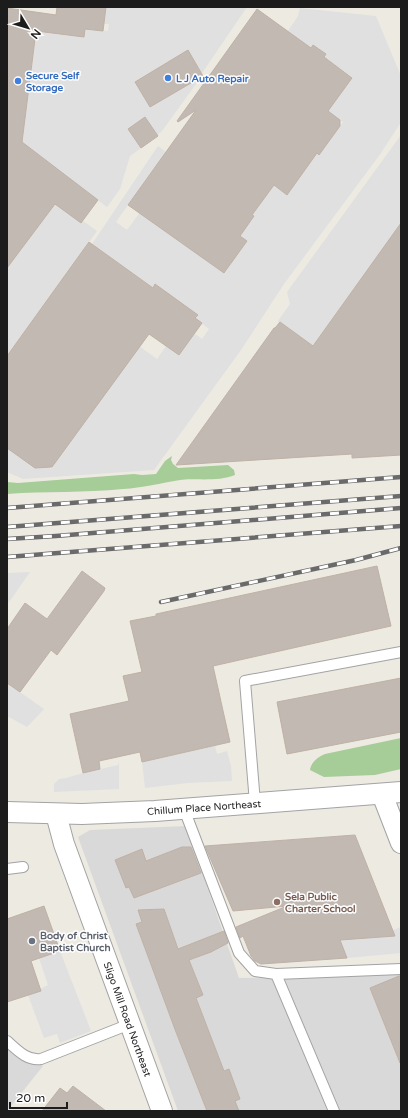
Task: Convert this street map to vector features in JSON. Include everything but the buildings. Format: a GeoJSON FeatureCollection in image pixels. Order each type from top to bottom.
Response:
{"type":"FeatureCollection","features":[{"type":"Feature","properties":{"kind":"street","name":"Chillum Place Northeast"},"geometry":{"type":"LineString","coordinates":[[7,812],[90,814],[184,809],[391,793]]}},
{"type":"Feature","properties":{"kind":"street"},"geometry":{"type":"LineString","coordinates":[[391,793],[401,843]]}},
{"type":"Feature","properties":{"kind":"street","name":"Sligo Mill Road Northeast"},"geometry":{"type":"LineString","coordinates":[[56,814],[63,842],[162,1111]]}},
{"type":"Feature","properties":{"kind":"lane"},"geometry":{"type":"LineString","coordinates":[[255,803],[245,681],[401,652]]}},
{"type":"Feature","properties":{"kind":"lane"},"geometry":{"type":"LineString","coordinates":[[184,809],[239,953],[255,971],[276,974],[401,969]]}},
{"type":"Feature","properties":{"kind":"lane"},"geometry":{"type":"LineString","coordinates":[[7,869],[23,867]]}},
{"type":"Feature","properties":{"kind":"lane"},"geometry":{"type":"LineString","coordinates":[[276,974],[334,1111]]}},
{"type":"Feature","properties":{"kind":"lane"},"geometry":{"type":"LineString","coordinates":[[7,1041],[27,1057],[34,1060],[73,1048],[130,1024]]}},
{"type":"Feature","properties":{"kind":"shaded area"},"geometry":{"type":"Polygon","coordinates":[[[106,7],[247,7],[202,73],[188,51],[135,82],[150,107],[201,77],[162,131],[157,135],[145,117],[128,129],[141,148],[130,156],[120,189],[107,207],[22,142],[36,32],[84,37],[85,29],[108,31],[109,24],[104,24],[106,7]]]}},
{"type":"Feature","properties":{"kind":"shaded area"},"geometry":{"type":"Polygon","coordinates":[[[300,8],[376,16],[401,76],[401,122],[381,153],[284,284],[241,350],[154,470],[23,479],[7,472],[7,448],[44,464],[51,469],[139,346],[157,359],[166,346],[179,355],[195,334],[202,339],[209,329],[195,318],[198,315],[155,285],[153,288],[92,244],[158,146],[252,215],[274,185],[287,195],[317,153],[319,155],[343,122],[328,111],[352,77],[324,57],[326,54],[313,45],[311,48],[288,31],[298,16],[300,8]],[[154,168],[116,222],[127,230],[166,177],[154,168]],[[182,194],[239,251],[247,241],[182,194]],[[166,216],[159,226],[225,273],[232,263],[166,216]]]}},
{"type":"Feature","properties":{"kind":"shaded area"},"geometry":{"type":"Polygon","coordinates":[[[401,135],[401,223],[313,346],[278,321],[290,304],[287,292],[401,135]]]}},
{"type":"Feature","properties":{"kind":"shaded area"},"geometry":{"type":"Polygon","coordinates":[[[55,204],[81,223],[83,221],[97,231],[7,355],[7,268],[55,204]]]}},
{"type":"Feature","properties":{"kind":"shaded area"},"geometry":{"type":"Polygon","coordinates":[[[30,572],[7,605],[7,573],[30,572]]]}},
{"type":"Feature","properties":{"kind":"shaded area"},"geometry":{"type":"Polygon","coordinates":[[[7,683],[44,709],[27,727],[7,716],[7,683]]]}},
{"type":"Feature","properties":{"kind":"shaded area"},"geometry":{"type":"Polygon","coordinates":[[[215,746],[217,754],[227,751],[231,766],[232,781],[188,783],[145,788],[142,762],[215,746]]]}},
{"type":"Feature","properties":{"kind":"shaded area"},"geometry":{"type":"Polygon","coordinates":[[[119,762],[119,789],[54,792],[54,784],[59,779],[118,765],[119,762]]]}},
{"type":"Feature","properties":{"kind":"shaded area"},"geometry":{"type":"Polygon","coordinates":[[[186,826],[239,978],[388,975],[401,971],[401,1111],[178,1111],[78,837],[90,830],[186,826]]]}},
{"type":"Feature","properties":{"kind":"shaded area"},"geometry":{"type":"Polygon","coordinates":[[[401,927],[401,953],[347,958],[340,940],[350,936],[395,936],[393,930],[401,927]]]}},
{"type":"Feature","properties":{"kind":"shaded area"},"geometry":{"type":"Polygon","coordinates":[[[60,951],[91,1031],[60,1043],[57,1034],[44,1038],[28,995],[48,985],[39,958],[60,951]]]}},
{"type":"Feature","properties":{"kind":"shaded area"},"geometry":{"type":"Polygon","coordinates":[[[7,1037],[43,1066],[7,1111],[7,1037]]]}},
{"type":"Feature","properties":{"kind":"green space"},"geometry":{"type":"Polygon","coordinates":[[[172,456],[171,460],[173,464],[178,468],[228,465],[234,470],[235,475],[215,479],[187,479],[144,487],[94,491],[7,494],[7,482],[18,483],[134,474],[156,474],[165,461],[172,456]]]}},
{"type":"Feature","properties":{"kind":"green space"},"geometry":{"type":"Polygon","coordinates":[[[401,738],[401,769],[375,775],[324,777],[310,770],[315,760],[325,754],[401,738]]]}},
{"type":"Feature","properties":{"kind":"railway"},"geometry":{"type":"LineString","coordinates":[[7,508],[401,477]]}},
{"type":"Feature","properties":{"kind":"railway"},"geometry":{"type":"LineString","coordinates":[[7,527],[401,496]]}},
{"type":"Feature","properties":{"kind":"railway"},"geometry":{"type":"LineString","coordinates":[[7,539],[401,508]]}},
{"type":"Feature","properties":{"kind":"railway"},"geometry":{"type":"LineString","coordinates":[[7,557],[401,526]]}},
{"type":"Feature","properties":{"kind":"railway"},"geometry":{"type":"LineString","coordinates":[[161,602],[356,560],[401,548]]}},
{"type":"Feature","properties":{"kind":"place","name":"L J Auto Repair"},"geometry":{"type":"Point","coordinates":[168,78]}},
{"type":"Feature","properties":{"kind":"place","name":"Secure Self Storage"},"geometry":{"type":"Point","coordinates":[18,81]}},
{"type":"Feature","properties":{"kind":"place","name":"Sela Public Charter School"},"geometry":{"type":"Point","coordinates":[277,902]}},
{"type":"Feature","properties":{"kind":"place","name":"Body of Christ Baptist Church"},"geometry":{"type":"Point","coordinates":[32,941]}}]}
